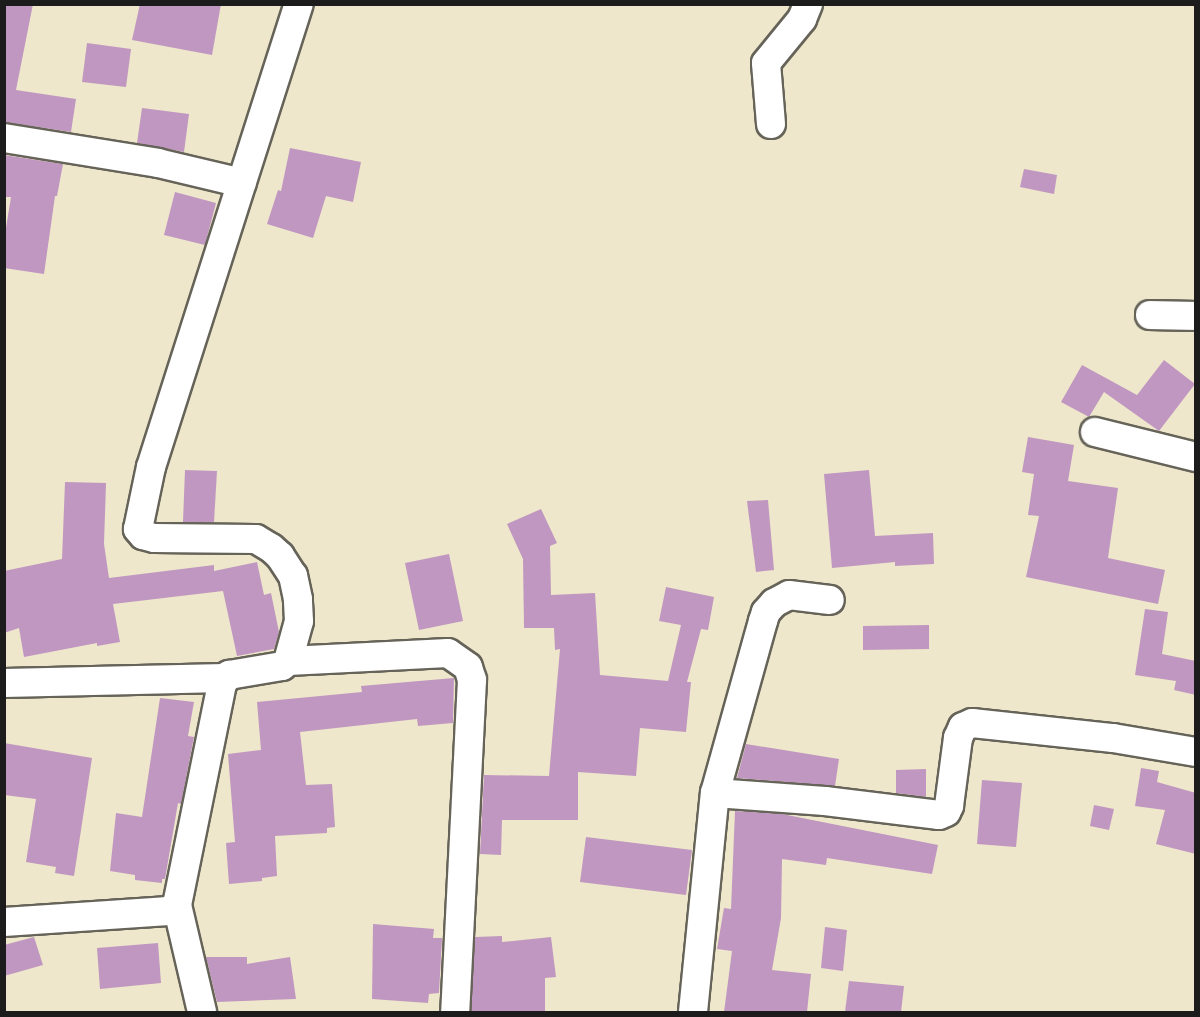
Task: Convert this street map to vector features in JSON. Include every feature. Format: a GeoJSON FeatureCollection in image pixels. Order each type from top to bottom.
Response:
{"type":"FeatureCollection","features":[{"type":"Feature","properties":{"kind":"street"},"geometry":{"type":"LineString","coordinates":[[4,683],[225,678],[230,675],[282,666],[288,661],[299,621],[298,599],[293,576],[276,552],[256,539],[154,538],[143,535],[138,529],[151,467],[299,4]]}},
{"type":"Feature","properties":{"kind":"street"},"geometry":{"type":"LineString","coordinates":[[771,124],[766,63],[802,19],[808,4]]}},
{"type":"Feature","properties":{"kind":"street"},"geometry":{"type":"LineString","coordinates":[[4,138],[158,163],[242,183]]}},
{"type":"Feature","properties":{"kind":"street"},"geometry":{"type":"LineString","coordinates":[[1150,315],[1196,316]]}},
{"type":"Feature","properties":{"kind":"street"},"geometry":{"type":"LineString","coordinates":[[1095,432],[1196,457]]}},
{"type":"Feature","properties":{"kind":"street"},"geometry":{"type":"LineString","coordinates":[[693,1012],[715,793],[766,612],[774,603],[789,595],[830,600]]}},
{"type":"Feature","properties":{"kind":"street"},"geometry":{"type":"LineString","coordinates":[[288,661],[448,653],[468,667],[472,680],[455,1012]]}},
{"type":"Feature","properties":{"kind":"street"},"geometry":{"type":"LineString","coordinates":[[202,1012],[177,904],[225,678]]}},
{"type":"Feature","properties":{"kind":"street"},"geometry":{"type":"LineString","coordinates":[[715,793],[825,801],[939,815],[946,812],[949,806],[958,738],[963,727],[972,723],[1113,738],[1196,752]]}},
{"type":"Feature","properties":{"kind":"street"},"geometry":{"type":"LineString","coordinates":[[4,922],[169,911],[177,904]]}},
{"type":"Feature","properties":{"kind":"building"},"geometry":{"type":"Polygon","coordinates":[[[4,4],[33,4],[16,90],[76,99],[71,132],[4,122],[4,4]]]}},
{"type":"Feature","properties":{"kind":"building"},"geometry":{"type":"Polygon","coordinates":[[[140,4],[221,4],[212,55],[132,40],[140,4]]]}},
{"type":"Feature","properties":{"kind":"building"},"geometry":{"type":"Polygon","coordinates":[[[87,43],[131,49],[126,87],[82,82],[87,43]]]}},
{"type":"Feature","properties":{"kind":"building"},"geometry":{"type":"Polygon","coordinates":[[[142,108],[189,114],[184,152],[137,143],[142,108]]]}},
{"type":"Feature","properties":{"kind":"building"},"geometry":{"type":"Polygon","coordinates":[[[290,148],[361,162],[353,202],[326,196],[313,238],[267,224],[278,190],[281,191],[290,148]]]}},
{"type":"Feature","properties":{"kind":"building"},"geometry":{"type":"Polygon","coordinates":[[[4,155],[63,164],[57,196],[55,196],[44,274],[4,268],[4,240],[11,197],[4,197],[4,155]]]}},
{"type":"Feature","properties":{"kind":"building"},"geometry":{"type":"Polygon","coordinates":[[[1024,169],[1057,175],[1054,194],[1020,187],[1024,169]]]}},
{"type":"Feature","properties":{"kind":"building"},"geometry":{"type":"Polygon","coordinates":[[[175,192],[216,203],[205,245],[164,235],[175,192]]]}},
{"type":"Feature","properties":{"kind":"building"},"geometry":{"type":"Polygon","coordinates":[[[1164,360],[1195,384],[1159,431],[1104,392],[1089,417],[1061,402],[1082,365],[1137,395],[1164,360]]]}},
{"type":"Feature","properties":{"kind":"building"},"geometry":{"type":"Polygon","coordinates":[[[1028,437],[1074,445],[1068,481],[1118,488],[1108,558],[1165,570],[1158,604],[1026,577],[1039,516],[1028,515],[1034,474],[1022,472],[1028,437]]]}},
{"type":"Feature","properties":{"kind":"building"},"geometry":{"type":"Polygon","coordinates":[[[185,470],[217,471],[214,522],[183,522],[185,470]]]}},
{"type":"Feature","properties":{"kind":"building"},"geometry":{"type":"Polygon","coordinates":[[[869,470],[875,536],[933,533],[934,564],[895,566],[895,562],[832,568],[824,474],[869,470]]]}},
{"type":"Feature","properties":{"kind":"building"},"geometry":{"type":"Polygon","coordinates":[[[65,482],[106,483],[104,544],[109,578],[214,565],[214,571],[257,562],[264,595],[271,593],[279,632],[274,649],[237,656],[223,591],[113,604],[120,642],[97,646],[97,643],[24,657],[19,628],[4,633],[4,571],[62,559],[65,482]]]}},
{"type":"Feature","properties":{"kind":"building"},"geometry":{"type":"Polygon","coordinates":[[[768,500],[774,570],[756,572],[747,501],[768,500]]]}},
{"type":"Feature","properties":{"kind":"building"},"geometry":{"type":"Polygon","coordinates":[[[541,509],[557,543],[550,546],[551,595],[595,593],[600,675],[668,681],[681,625],[659,621],[666,587],[714,597],[708,630],[701,629],[687,682],[691,682],[686,732],[640,728],[636,776],[578,772],[578,820],[502,820],[501,855],[480,854],[484,775],[549,776],[560,649],[555,650],[554,628],[524,628],[523,559],[507,524],[541,509]]]}},
{"type":"Feature","properties":{"kind":"building"},"geometry":{"type":"Polygon","coordinates":[[[449,554],[463,621],[419,630],[405,563],[449,554]]]}},
{"type":"Feature","properties":{"kind":"building"},"geometry":{"type":"Polygon","coordinates":[[[1145,609],[1168,612],[1162,654],[1196,661],[1196,695],[1174,690],[1176,681],[1135,675],[1145,609]]]}},
{"type":"Feature","properties":{"kind":"building"},"geometry":{"type":"Polygon","coordinates":[[[929,625],[929,649],[863,650],[863,626],[929,625]]]}},
{"type":"Feature","properties":{"kind":"building"},"geometry":{"type":"Polygon","coordinates":[[[454,678],[453,723],[418,726],[417,719],[300,732],[306,785],[332,784],[335,827],[327,828],[327,833],[275,836],[277,876],[262,878],[262,881],[229,884],[226,843],[235,842],[228,754],[261,750],[257,702],[362,692],[361,686],[454,678]]]}},
{"type":"Feature","properties":{"kind":"building"},"geometry":{"type":"Polygon","coordinates":[[[160,698],[194,702],[188,736],[194,737],[181,804],[178,803],[165,879],[162,879],[162,883],[135,880],[135,875],[110,871],[116,813],[142,817],[160,698]]]}},
{"type":"Feature","properties":{"kind":"building"},"geometry":{"type":"Polygon","coordinates":[[[4,743],[92,758],[74,876],[55,873],[56,867],[26,862],[36,799],[4,795],[4,743]]]}},
{"type":"Feature","properties":{"kind":"building"},"geometry":{"type":"Polygon","coordinates":[[[746,744],[839,759],[835,786],[737,778],[746,744]]]}},
{"type":"Feature","properties":{"kind":"building"},"geometry":{"type":"Polygon","coordinates":[[[1141,768],[1159,771],[1157,782],[1196,793],[1196,854],[1156,844],[1165,810],[1135,806],[1141,768]]]}},
{"type":"Feature","properties":{"kind":"building"},"geometry":{"type":"Polygon","coordinates":[[[926,769],[926,797],[896,793],[896,770],[926,769]]]}},
{"type":"Feature","properties":{"kind":"building"},"geometry":{"type":"Polygon","coordinates":[[[982,780],[1022,783],[1016,847],[977,844],[982,780]]]}},
{"type":"Feature","properties":{"kind":"building"},"geometry":{"type":"Polygon","coordinates":[[[1094,805],[1114,809],[1109,830],[1090,826],[1094,805]]]}},
{"type":"Feature","properties":{"kind":"building"},"geometry":{"type":"Polygon","coordinates":[[[735,811],[782,814],[938,845],[932,874],[827,858],[826,865],[782,859],[781,918],[772,970],[811,974],[807,1012],[724,1012],[732,951],[717,949],[724,908],[731,909],[735,811]]]}},
{"type":"Feature","properties":{"kind":"building"},"geometry":{"type":"Polygon","coordinates":[[[586,837],[692,850],[686,895],[580,882],[586,837]]]}},
{"type":"Feature","properties":{"kind":"building"},"geometry":{"type":"Polygon","coordinates":[[[373,924],[434,929],[433,938],[442,938],[439,993],[429,994],[428,1003],[372,999],[373,924]]]}},
{"type":"Feature","properties":{"kind":"building"},"geometry":{"type":"Polygon","coordinates":[[[825,927],[847,930],[843,971],[821,968],[825,927]]]}},
{"type":"Feature","properties":{"kind":"building"},"geometry":{"type":"Polygon","coordinates":[[[502,936],[502,942],[551,937],[556,977],[545,978],[545,1012],[471,1012],[475,937],[502,936]]]}},
{"type":"Feature","properties":{"kind":"building"},"geometry":{"type":"Polygon","coordinates":[[[34,937],[43,965],[4,976],[4,945],[34,937]]]}},
{"type":"Feature","properties":{"kind":"building"},"geometry":{"type":"Polygon","coordinates":[[[158,943],[161,983],[100,989],[97,948],[158,943]]]}},
{"type":"Feature","properties":{"kind":"building"},"geometry":{"type":"Polygon","coordinates":[[[206,957],[247,957],[247,964],[290,957],[296,999],[217,1002],[206,957]]]}},
{"type":"Feature","properties":{"kind":"building"},"geometry":{"type":"Polygon","coordinates":[[[849,981],[904,986],[901,1012],[845,1012],[849,981]]]}}]}
